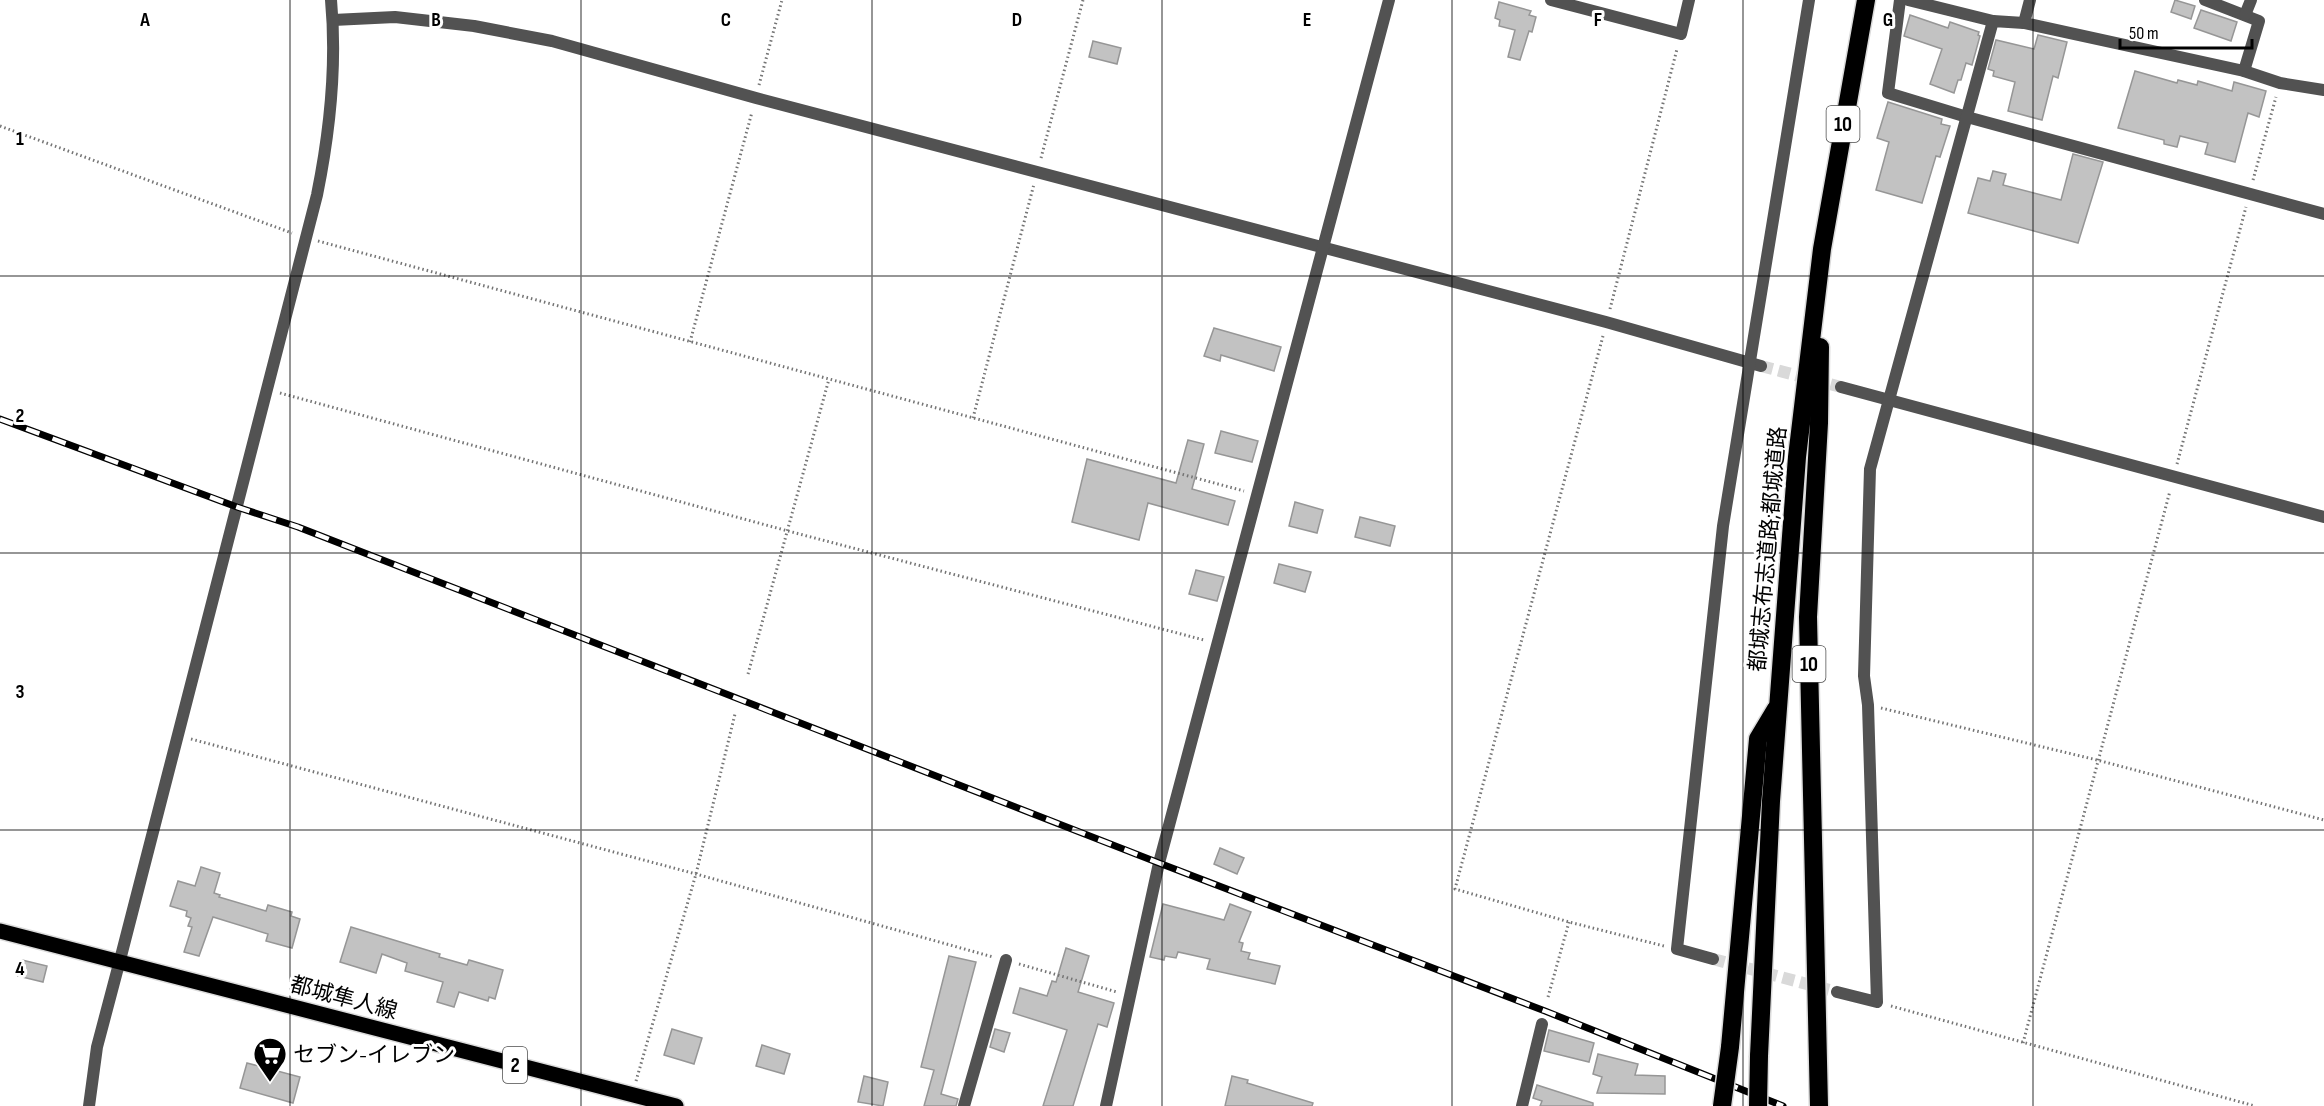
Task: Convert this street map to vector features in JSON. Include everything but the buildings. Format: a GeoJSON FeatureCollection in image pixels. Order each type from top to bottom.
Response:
{"type":"FeatureCollection","features":[{"type":"Feature","properties":{"kind":"highway","name":"都城志布志道路;都城道路"},"geometry":{"type":"LineString","coordinates":[[1758,1106],[1771,801],[1797,457],[1822,249],[1866,0]]}},
{"type":"Feature","properties":{"kind":"highway","name":"10"},"geometry":{"type":"LineString","coordinates":[[1819,1106],[1808,617],[1819,423],[1822,249]]}},
{"type":"Feature","properties":{"kind":"highway","name":"10"},"geometry":{"type":"LineString","coordinates":[[1722,1106],[1730,1047],[1758,739],[1779,705]]}},
{"type":"Feature","properties":{"kind":"main road","name":"都城隼人線"},"geometry":{"type":"LineString","coordinates":[[0,931],[120,960],[355,1024],[674,1106]]}},
{"type":"Feature","properties":{"kind":"street"},"geometry":{"type":"LineString","coordinates":[[89,1106],[97,1047],[307,238],[326,149],[331,103],[333,20],[331,0]]}},
{"type":"Feature","properties":{"kind":"street"},"geometry":{"type":"LineString","coordinates":[[1106,1106],[1160,863],[1389,0]]}},
{"type":"Feature","properties":{"kind":"street"},"geometry":{"type":"LineString","coordinates":[[1551,0],[1681,34],[1689,0]]}},
{"type":"Feature","properties":{"kind":"street"},"geometry":{"type":"LineString","coordinates":[[1713,959],[1677,949],[1723,526],[1755,364],[1809,0]]}},
{"type":"Feature","properties":{"kind":"street"},"geometry":{"type":"LineString","coordinates":[[1900,0],[1888,93],[1967,117],[2324,213]]}},
{"type":"Feature","properties":{"kind":"street"},"geometry":{"type":"LineString","coordinates":[[1908,0],[1993,21],[2024,23],[2244,71],[2280,83],[2324,90]]}},
{"type":"Feature","properties":{"kind":"street"},"geometry":{"type":"LineString","coordinates":[[2024,23],[2030,0]]}},
{"type":"Feature","properties":{"kind":"street"},"geometry":{"type":"LineString","coordinates":[[2205,0],[2259,21],[2244,71]]}},
{"type":"Feature","properties":{"kind":"street"},"geometry":{"type":"LineString","coordinates":[[2245,15],[2251,0]]}},
{"type":"Feature","properties":{"kind":"street"},"geometry":{"type":"LineString","coordinates":[[333,20],[395,17],[474,26],[552,41],[756,98],[1606,322],[1755,364]]}},
{"type":"Feature","properties":{"kind":"street"},"geometry":{"type":"LineString","coordinates":[[1837,992],[1877,1002],[1868,705],[1864,676],[1870,469],[1993,21]]}},
{"type":"Feature","properties":{"kind":"street"},"geometry":{"type":"LineString","coordinates":[[1841,387],[2324,517]]}},
{"type":"Feature","properties":{"kind":"street"},"geometry":{"type":"LineString","coordinates":[[964,1106],[1006,960]]}},
{"type":"Feature","properties":{"kind":"street"},"geometry":{"type":"LineString","coordinates":[[1521,1106],[1542,1024]]}},
{"type":"Feature","properties":{"kind":"path"},"geometry":{"type":"LineString","coordinates":[[690,342],[782,0]]}},
{"type":"Feature","properties":{"kind":"path"},"geometry":{"type":"LineString","coordinates":[[973,418],[1083,0]]}},
{"type":"Feature","properties":{"kind":"path"},"geometry":{"type":"LineString","coordinates":[[1677,949],[1569,922],[1455,889],[1681,34]]}},
{"type":"Feature","properties":{"kind":"path"},"geometry":{"type":"LineString","coordinates":[[2023,1043],[2280,83]]}},
{"type":"Feature","properties":{"kind":"path"},"geometry":{"type":"LineString","coordinates":[[0,126],[307,238],[1258,495]]}},
{"type":"Feature","properties":{"kind":"path"},"geometry":{"type":"LineString","coordinates":[[748,674],[829,379]]}},
{"type":"Feature","properties":{"kind":"path"},"geometry":{"type":"LineString","coordinates":[[267,389],[788,531],[1218,644]]}},
{"type":"Feature","properties":{"kind":"path"},"geometry":{"type":"LineString","coordinates":[[1868,705],[2097,760],[2324,820]]}},
{"type":"Feature","properties":{"kind":"path"},"geometry":{"type":"LineString","coordinates":[[632,1094],[696,874],[735,714]]}},
{"type":"Feature","properties":{"kind":"path"},"geometry":{"type":"LineString","coordinates":[[178,736],[696,874],[1129,996]]}},
{"type":"Feature","properties":{"kind":"path"},"geometry":{"type":"LineString","coordinates":[[1548,997],[1569,922]]}},
{"type":"Feature","properties":{"kind":"path"},"geometry":{"type":"LineString","coordinates":[[1877,1002],[2255,1106]]}},
{"type":"Feature","properties":{"kind":"tunnel"},"geometry":{"type":"LineString","coordinates":[[1761,366],[1841,387]]}},
{"type":"Feature","properties":{"kind":"tunnel"},"geometry":{"type":"LineString","coordinates":[[1713,959],[1837,992]]}},
{"type":"Feature","properties":{"kind":"railway"},"geometry":{"type":"LineString","coordinates":[[0,419],[237,507],[298,527],[1545,1011],[1783,1106]]}},
{"type":"Feature","properties":{"kind":"place","name":"セブン-イレブン"},"geometry":{"type":"Point","coordinates":[270,1083]}}]}
